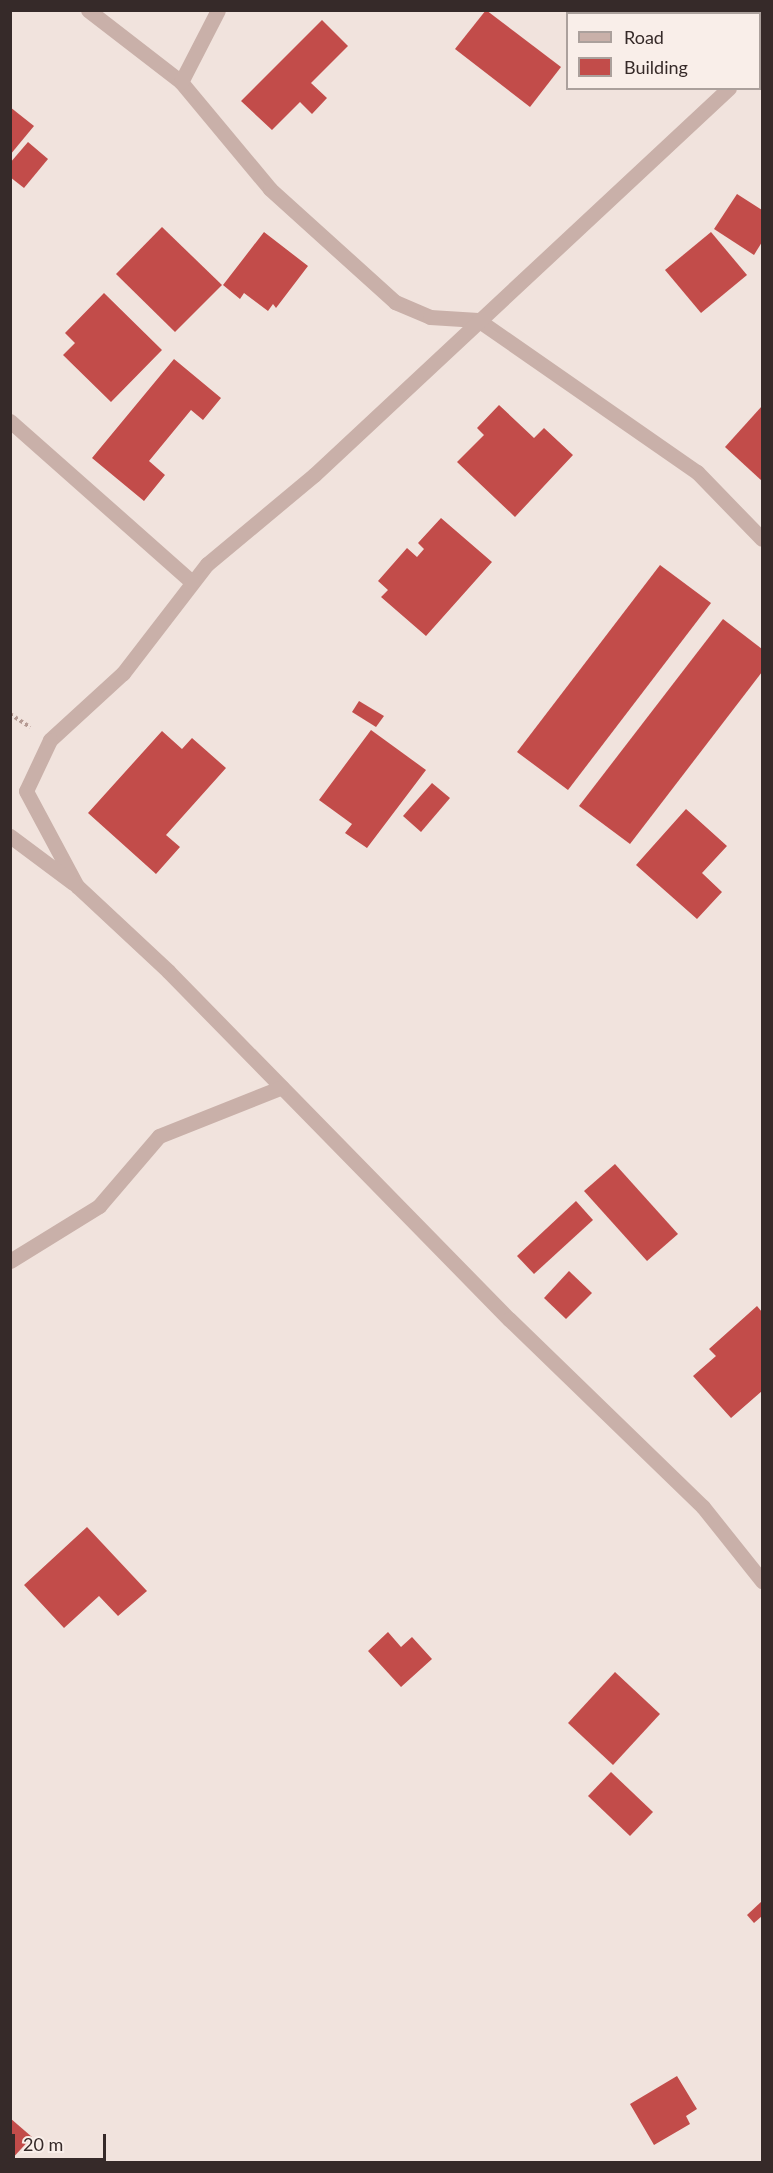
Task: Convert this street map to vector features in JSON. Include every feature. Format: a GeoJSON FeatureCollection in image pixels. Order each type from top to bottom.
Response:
{"type":"FeatureCollection","features":[{"type":"Feature","properties":{"kind":"street"},"geometry":{"type":"LineString","coordinates":[[88,10],[181,82],[270,189],[394,302],[430,317],[478,320],[697,472],[762,538]]}},
{"type":"Feature","properties":{"kind":"street"},"geometry":{"type":"LineString","coordinates":[[181,82],[218,10]]}},
{"type":"Feature","properties":{"kind":"street"},"geometry":{"type":"LineString","coordinates":[[77,886],[26,791],[50,740],[123,673],[207,564],[314,475],[727,90]]}},
{"type":"Feature","properties":{"kind":"street"},"geometry":{"type":"LineString","coordinates":[[10,421],[192,582]]}},
{"type":"Feature","properties":{"kind":"street"},"geometry":{"type":"LineString","coordinates":[[10,836],[77,886],[168,971],[508,1319],[703,1507],[762,1581]]}},
{"type":"Feature","properties":{"kind":"street"},"geometry":{"type":"LineString","coordinates":[[10,1261],[99,1206],[159,1136],[282,1087]]}},
{"type":"Feature","properties":{"kind":"building"},"geometry":{"type":"Polygon","coordinates":[[[486,10],[561,67],[530,107],[455,49],[486,10]]]}},
{"type":"Feature","properties":{"kind":"building"},"geometry":{"type":"Polygon","coordinates":[[[322,20],[348,46],[311,83],[327,98],[312,114],[300,102],[272,130],[241,101],[322,20]]]}},
{"type":"Feature","properties":{"kind":"building"},"geometry":{"type":"Polygon","coordinates":[[[10,107],[34,126],[10,155],[10,107]]]}},
{"type":"Feature","properties":{"kind":"building"},"geometry":{"type":"Polygon","coordinates":[[[28,142],[48,159],[24,188],[10,177],[10,163],[28,142]]]}},
{"type":"Feature","properties":{"kind":"building"},"geometry":{"type":"Polygon","coordinates":[[[737,194],[762,210],[762,242],[754,255],[714,229],[737,194]]]}},
{"type":"Feature","properties":{"kind":"building"},"geometry":{"type":"Polygon","coordinates":[[[162,227],[222,285],[175,332],[116,274],[162,227]]]}},
{"type":"Feature","properties":{"kind":"building"},"geometry":{"type":"Polygon","coordinates":[[[264,232],[308,266],[276,308],[273,304],[268,311],[244,293],[240,299],[223,285],[264,232]]]}},
{"type":"Feature","properties":{"kind":"building"},"geometry":{"type":"Polygon","coordinates":[[[711,232],[747,275],[701,313],[665,270],[711,232]]]}},
{"type":"Feature","properties":{"kind":"building"},"geometry":{"type":"Polygon","coordinates":[[[104,293],[162,350],[111,402],[63,355],[75,343],[65,333],[104,293]]]}},
{"type":"Feature","properties":{"kind":"building"},"geometry":{"type":"Polygon","coordinates":[[[174,359],[221,398],[203,420],[191,410],[149,461],[165,475],[144,501],[92,458],[174,359]]]}},
{"type":"Feature","properties":{"kind":"building"},"geometry":{"type":"Polygon","coordinates":[[[499,405],[534,438],[544,428],[573,455],[515,517],[457,462],[484,435],[477,428],[499,405]]]}},
{"type":"Feature","properties":{"kind":"building"},"geometry":{"type":"Polygon","coordinates":[[[762,406],[762,481],[725,447],[762,406]]]}},
{"type":"Feature","properties":{"kind":"building"},"geometry":{"type":"Polygon","coordinates":[[[441,518],[492,562],[426,636],[381,597],[388,590],[378,581],[407,548],[417,557],[424,549],[418,543],[441,518]]]}},
{"type":"Feature","properties":{"kind":"building"},"geometry":{"type":"Polygon","coordinates":[[[660,565],[711,603],[568,790],[517,752],[660,565]]]}},
{"type":"Feature","properties":{"kind":"building"},"geometry":{"type":"Polygon","coordinates":[[[723,619],[762,649],[762,672],[630,844],[579,806],[723,619]]]}},
{"type":"Feature","properties":{"kind":"building"},"geometry":{"type":"Polygon","coordinates":[[[359,701],[384,716],[376,727],[352,712],[359,701]]]}},
{"type":"Feature","properties":{"kind":"building"},"geometry":{"type":"Polygon","coordinates":[[[371,730],[426,770],[367,848],[345,833],[352,824],[319,800],[371,730]]]}},
{"type":"Feature","properties":{"kind":"building"},"geometry":{"type":"Polygon","coordinates":[[[162,731],[182,749],[192,738],[226,768],[166,835],[180,847],[156,874],[88,813],[162,731]]]}},
{"type":"Feature","properties":{"kind":"building"},"geometry":{"type":"Polygon","coordinates":[[[432,783],[450,798],[421,832],[403,816],[432,783]]]}},
{"type":"Feature","properties":{"kind":"building"},"geometry":{"type":"Polygon","coordinates":[[[686,809],[727,846],[702,873],[722,892],[697,919],[636,865],[686,809]]]}},
{"type":"Feature","properties":{"kind":"building"},"geometry":{"type":"Polygon","coordinates":[[[615,1164],[678,1234],[647,1261],[584,1191],[615,1164]]]}},
{"type":"Feature","properties":{"kind":"building"},"geometry":{"type":"Polygon","coordinates":[[[576,1201],[593,1220],[534,1274],[517,1256],[576,1201]]]}},
{"type":"Feature","properties":{"kind":"building"},"geometry":{"type":"Polygon","coordinates":[[[569,1271],[592,1293],[566,1319],[544,1298],[569,1271]]]}},
{"type":"Feature","properties":{"kind":"building"},"geometry":{"type":"Polygon","coordinates":[[[757,1306],[762,1312],[762,1391],[731,1418],[693,1376],[716,1356],[709,1349],[757,1306]]]}},
{"type":"Feature","properties":{"kind":"building"},"geometry":{"type":"Polygon","coordinates":[[[87,1527],[147,1591],[118,1616],[99,1596],[64,1628],[24,1585],[87,1527]]]}},
{"type":"Feature","properties":{"kind":"building"},"geometry":{"type":"Polygon","coordinates":[[[388,1632],[401,1647],[412,1637],[432,1659],[401,1687],[368,1651],[388,1632]]]}},
{"type":"Feature","properties":{"kind":"building"},"geometry":{"type":"Polygon","coordinates":[[[615,1672],[660,1714],[613,1765],[568,1723],[615,1672]]]}},
{"type":"Feature","properties":{"kind":"building"},"geometry":{"type":"Polygon","coordinates":[[[611,1772],[653,1812],[630,1836],[588,1796],[611,1772]]]}},
{"type":"Feature","properties":{"kind":"building"},"geometry":{"type":"Polygon","coordinates":[[[762,1901],[762,1916],[754,1923],[747,1915],[762,1901]]]}},
{"type":"Feature","properties":{"kind":"building"},"geometry":{"type":"Polygon","coordinates":[[[677,2076],[697,2109],[686,2116],[690,2124],[654,2145],[630,2104],[677,2076]]]}},
{"type":"Feature","properties":{"kind":"building"},"geometry":{"type":"Polygon","coordinates":[[[10,2118],[32,2137],[10,2161],[10,2118]]]}}]}
